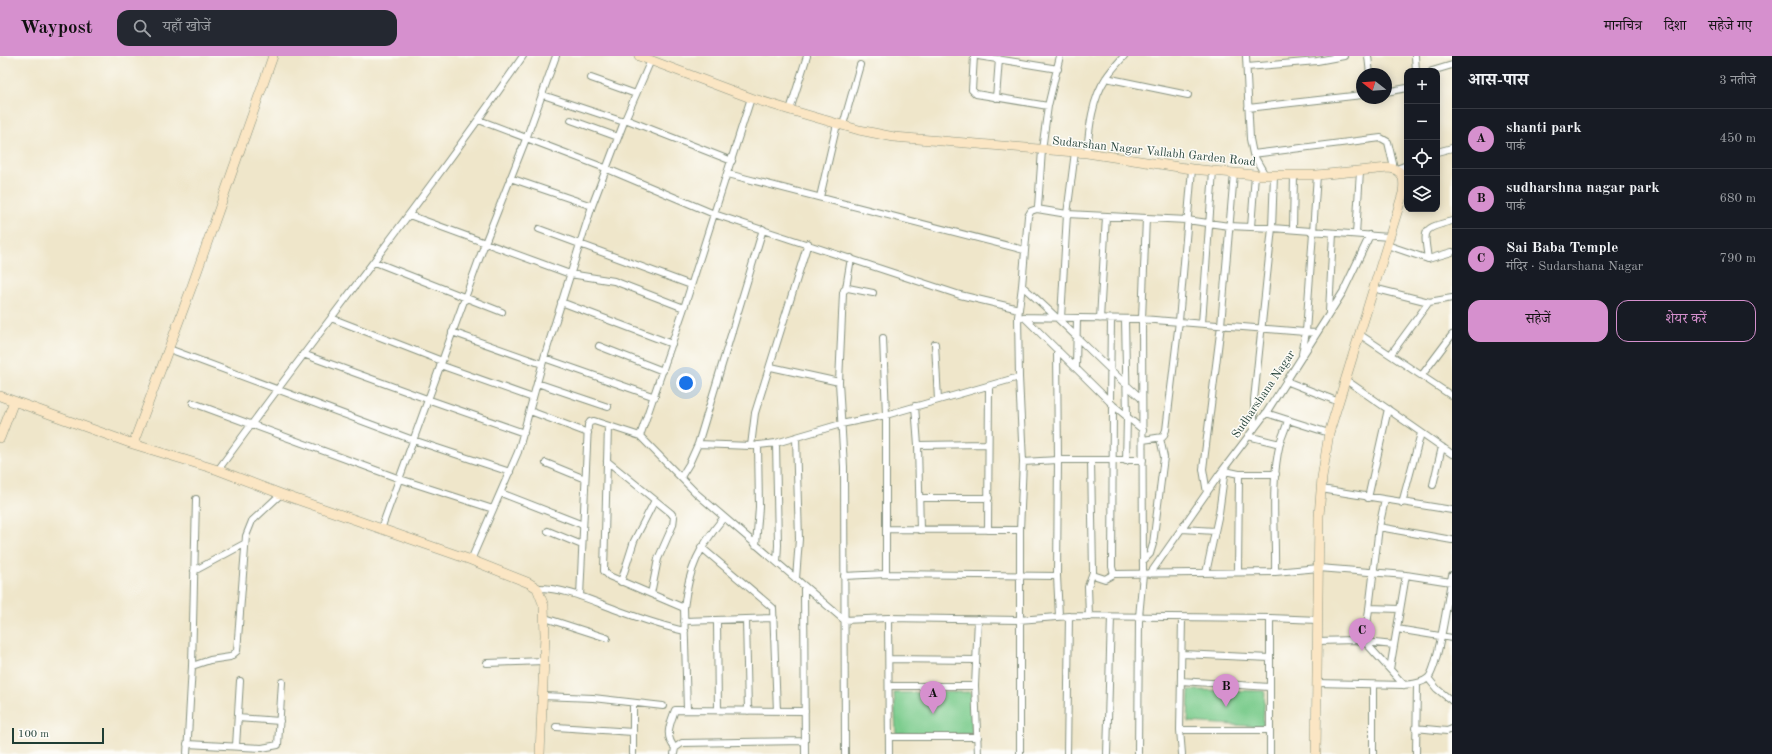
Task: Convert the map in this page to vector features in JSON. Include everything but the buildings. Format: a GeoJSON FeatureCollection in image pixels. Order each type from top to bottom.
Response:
{"type":"FeatureCollection","features":[{"type":"Feature","properties":{"kind":"street"},"geometry":{"type":"LineString","coordinates":[[133,444],[169,349],[273,56]]}},
{"type":"Feature","properties":{"kind":"street"},"geometry":{"type":"LineString","coordinates":[[218,470],[276,389],[375,262],[479,120],[523,56]]}},
{"type":"Feature","properties":{"kind":"street"},"geometry":{"type":"LineString","coordinates":[[381,529],[400,479],[427,399],[556,56]]}},
{"type":"Feature","properties":{"kind":"street","name":"Sudarshan Nagar Vallabh Garden Road"},"geometry":{"type":"LineString","coordinates":[[639,56],[751,98],[840,125],[894,137],[1086,153],[1192,169],[1234,173],[1294,175],[1396,169]]}},
{"type":"Feature","properties":{"kind":"street"},"geometry":{"type":"LineString","coordinates":[[790,110],[807,56]]}},
{"type":"Feature","properties":{"kind":"street"},"geometry":{"type":"LineString","coordinates":[[974,56],[974,92],[996,98],[1048,106]]}},
{"type":"Feature","properties":{"kind":"street"},"geometry":{"type":"LineString","coordinates":[[978,56],[1058,69]]}},
{"type":"Feature","properties":{"kind":"street"},"geometry":{"type":"LineString","coordinates":[[1037,209],[1042,150],[1048,106],[1060,56]]}},
{"type":"Feature","properties":{"kind":"street"},"geometry":{"type":"LineString","coordinates":[[1086,153],[1091,120],[1101,88],[1106,78],[1124,56]]}},
{"type":"Feature","properties":{"kind":"street"},"geometry":{"type":"LineString","coordinates":[[1246,56],[1250,139],[1253,154],[1270,175],[1272,228],[1263,328],[1254,400],[1254,428]]}},
{"type":"Feature","properties":{"kind":"street"},"geometry":{"type":"LineString","coordinates":[[1247,67],[1317,61],[1344,56]]}},
{"type":"Feature","properties":{"kind":"street"},"geometry":{"type":"LineString","coordinates":[[1368,56],[1369,68]]}},
{"type":"Feature","properties":{"kind":"street"},"geometry":{"type":"LineString","coordinates":[[1414,56],[1416,68]]}},
{"type":"Feature","properties":{"kind":"street"},"geometry":{"type":"LineString","coordinates":[[996,98],[999,59]]}},
{"type":"Feature","properties":{"kind":"street"},"geometry":{"type":"LineString","coordinates":[[471,560],[518,452],[542,364],[592,206],[618,137],[651,60]]}},
{"type":"Feature","properties":{"kind":"street"},"geometry":{"type":"LineString","coordinates":[[820,197],[840,125],[860,66]]}},
{"type":"Feature","properties":{"kind":"street"},"geometry":{"type":"LineString","coordinates":[[1440,69],[1452,66]]}},
{"type":"Feature","properties":{"kind":"street"},"geometry":{"type":"LineString","coordinates":[[591,78],[636,94]]}},
{"type":"Feature","properties":{"kind":"street"},"geometry":{"type":"LineString","coordinates":[[1106,78],[1188,95]]}},
{"type":"Feature","properties":{"kind":"street"},"geometry":{"type":"LineString","coordinates":[[1392,91],[1404,89]]}},
{"type":"Feature","properties":{"kind":"street"},"geometry":{"type":"LineString","coordinates":[[542,95],[625,121],[732,161]]}},
{"type":"Feature","properties":{"kind":"street"},"geometry":{"type":"LineString","coordinates":[[1248,108],[1356,96]]}},
{"type":"Feature","properties":{"kind":"street"},"geometry":{"type":"LineString","coordinates":[[640,436],[684,308],[751,98]]}},
{"type":"Feature","properties":{"kind":"street"},"geometry":{"type":"LineString","coordinates":[[479,120],[606,168],[714,214],[808,243],[960,294],[1018,309]]}},
{"type":"Feature","properties":{"kind":"street"},"geometry":{"type":"LineString","coordinates":[[571,120],[618,137]]}},
{"type":"Feature","properties":{"kind":"street"},"geometry":{"type":"LineString","coordinates":[[1253,154],[1381,138],[1388,142],[1396,169],[1402,174],[1404,179]]}},
{"type":"Feature","properties":{"kind":"street"},"geometry":{"type":"LineString","coordinates":[[1440,151],[1452,148]]}},
{"type":"Feature","properties":{"kind":"street"},"geometry":{"type":"LineString","coordinates":[[1060,318],[1067,214],[1075,152]]}},
{"type":"Feature","properties":{"kind":"street"},"geometry":{"type":"LineString","coordinates":[[1396,169],[1404,166]]}},
{"type":"Feature","properties":{"kind":"street"},"geometry":{"type":"LineString","coordinates":[[1143,440],[1163,437],[1166,430],[1179,321],[1192,169]]}},
{"type":"Feature","properties":{"kind":"street"},"geometry":{"type":"LineString","coordinates":[[1202,323],[1213,171]]}},
{"type":"Feature","properties":{"kind":"street"},"geometry":{"type":"LineString","coordinates":[[1356,234],[1360,171]]}},
{"type":"Feature","properties":{"kind":"street"},"geometry":{"type":"LineString","coordinates":[[1207,493],[1203,469],[1221,325],[1234,173]]}},
{"type":"Feature","properties":{"kind":"street"},"geometry":{"type":"LineString","coordinates":[[728,174],[1024,250]]}},
{"type":"Feature","properties":{"kind":"street"},"geometry":{"type":"LineString","coordinates":[[1251,227],[1255,174]]}},
{"type":"Feature","properties":{"kind":"street"},"geometry":{"type":"LineString","coordinates":[[1302,356],[1306,332],[1317,174]]}},
{"type":"Feature","properties":{"kind":"street"},"geometry":{"type":"LineString","coordinates":[[1293,229],[1294,175]]}},
{"type":"Feature","properties":{"kind":"street"},"geometry":{"type":"LineString","coordinates":[[510,178],[592,206]]}},
{"type":"Feature","properties":{"kind":"street"},"geometry":{"type":"LineString","coordinates":[[1316,754],[1321,489],[1329,433],[1404,190]]}},
{"type":"Feature","properties":{"kind":"street"},"geometry":{"type":"LineString","coordinates":[[1020,754],[1020,530],[1024,462],[1019,377],[1021,317],[1018,309],[1022,286],[1028,216],[1031,211],[1037,209],[1067,214],[1187,220],[1229,226],[1370,235],[1388,241],[1428,259],[1452,252]]}},
{"type":"Feature","properties":{"kind":"street"},"geometry":{"type":"LineString","coordinates":[[409,215],[570,274],[614,281],[684,308]]}},
{"type":"Feature","properties":{"kind":"street"},"geometry":{"type":"LineString","coordinates":[[1100,318],[1106,217]]}},
{"type":"Feature","properties":{"kind":"street"},"geometry":{"type":"LineString","coordinates":[[1138,754],[1139,617],[1143,574],[1142,319],[1146,218]]}},
{"type":"Feature","properties":{"kind":"street"},"geometry":{"type":"LineString","coordinates":[[1428,259],[1424,235],[1426,231],[1430,227],[1452,221]]}},
{"type":"Feature","properties":{"kind":"street"},"geometry":{"type":"LineString","coordinates":[[539,229],[691,285]]}},
{"type":"Feature","properties":{"kind":"street"},"geometry":{"type":"LineString","coordinates":[[681,477],[690,464],[698,444],[763,229]]}},
{"type":"Feature","properties":{"kind":"street"},"geometry":{"type":"LineString","coordinates":[[1329,314],[1333,233]]}},
{"type":"Feature","properties":{"kind":"street","name":"Sudharshana Nagar"},"geometry":{"type":"LineString","coordinates":[[1150,574],[1219,475],[1266,413],[1343,292],[1370,235]]}},
{"type":"Feature","properties":{"kind":"street"},"geometry":{"type":"LineString","coordinates":[[756,545],[759,507],[755,446],[755,414],[771,367],[808,243]]}},
{"type":"Feature","properties":{"kind":"street"},"geometry":{"type":"LineString","coordinates":[[845,754],[844,467],[839,382],[844,293],[851,258]]}},
{"type":"Feature","properties":{"kind":"street"},"geometry":{"type":"LineString","coordinates":[[375,262],[502,312]]}},
{"type":"Feature","properties":{"kind":"street"},"geometry":{"type":"LineString","coordinates":[[1022,286],[1060,318],[1111,371],[1142,399]]}},
{"type":"Feature","properties":{"kind":"street"},"geometry":{"type":"LineString","coordinates":[[846,288],[874,293]]}},
{"type":"Feature","properties":{"kind":"street"},"geometry":{"type":"LineString","coordinates":[[1373,288],[1429,302],[1452,298]]}},
{"type":"Feature","properties":{"kind":"street"},"geometry":{"type":"LineString","coordinates":[[561,302],[672,344]]}},
{"type":"Feature","properties":{"kind":"street"},"geometry":{"type":"LineString","coordinates":[[1391,354],[1429,302]]}},
{"type":"Feature","properties":{"kind":"street"},"geometry":{"type":"LineString","coordinates":[[1021,317],[1142,319],[1317,333]]}},
{"type":"Feature","properties":{"kind":"street"},"geometry":{"type":"LineString","coordinates":[[1021,317],[1111,403],[1142,430]]}},
{"type":"Feature","properties":{"kind":"street"},"geometry":{"type":"LineString","coordinates":[[331,318],[441,363],[533,398]]}},
{"type":"Feature","properties":{"kind":"street"},"geometry":{"type":"LineString","coordinates":[[1076,368],[1077,318]]}},
{"type":"Feature","properties":{"kind":"street"},"geometry":{"type":"LineString","coordinates":[[1112,319],[1112,567],[1114,574]]}},
{"type":"Feature","properties":{"kind":"street"},"geometry":{"type":"LineString","coordinates":[[1125,319],[1127,417],[1126,461]]}},
{"type":"Feature","properties":{"kind":"street"},"geometry":{"type":"LineString","coordinates":[[452,332],[542,364]]}},
{"type":"Feature","properties":{"kind":"street"},"geometry":{"type":"LineString","coordinates":[[1360,334],[1452,396]]}},
{"type":"Feature","properties":{"kind":"street"},"geometry":{"type":"LineString","coordinates":[[1422,376],[1452,335]]}},
{"type":"Feature","properties":{"kind":"street"},"geometry":{"type":"LineString","coordinates":[[883,338],[886,415],[886,574]]}},
{"type":"Feature","properties":{"kind":"street"},"geometry":{"type":"LineString","coordinates":[[934,344],[938,400]]}},
{"type":"Feature","properties":{"kind":"street"},"geometry":{"type":"LineString","coordinates":[[599,346],[663,371]]}},
{"type":"Feature","properties":{"kind":"street"},"geometry":{"type":"LineString","coordinates":[[169,349],[413,440],[510,472]]}},
{"type":"Feature","properties":{"kind":"street"},"geometry":{"type":"LineString","coordinates":[[1056,349],[1058,460],[1057,576],[1059,616]]}},
{"type":"Feature","properties":{"kind":"street"},"geometry":{"type":"LineString","coordinates":[[304,354],[524,433]]}},
{"type":"Feature","properties":{"kind":"street"},"geometry":{"type":"LineString","coordinates":[[544,358],[655,396]]}},
{"type":"Feature","properties":{"kind":"street"},"geometry":{"type":"LineString","coordinates":[[771,367],[839,382]]}},
{"type":"Feature","properties":{"kind":"street"},"geometry":{"type":"LineString","coordinates":[[698,444],[713,446],[755,446],[776,443],[841,424],[886,415],[989,387],[1019,377]]}},
{"type":"Feature","properties":{"kind":"street"},"geometry":{"type":"LineString","coordinates":[[1286,380],[1339,402]]}},
{"type":"Feature","properties":{"kind":"street"},"geometry":{"type":"LineString","coordinates":[[1346,380],[1452,454]]}},
{"type":"Feature","properties":{"kind":"street"},"geometry":{"type":"LineString","coordinates":[[537,383],[608,407]]}},
{"type":"Feature","properties":{"kind":"street"},"geometry":{"type":"LineString","coordinates":[[988,530],[989,498],[987,444],[989,387]]}},
{"type":"Feature","properties":{"kind":"street"},"geometry":{"type":"LineString","coordinates":[[0,396],[133,444],[218,470],[281,494],[471,560],[537,588],[555,589],[580,596],[648,621],[685,631]]}},
{"type":"Feature","properties":{"kind":"street"},"geometry":{"type":"LineString","coordinates":[[0,438],[14,401]]}},
{"type":"Feature","properties":{"kind":"street"},"geometry":{"type":"LineString","coordinates":[[193,403],[400,479],[493,509]]}},
{"type":"Feature","properties":{"kind":"street"},"geometry":{"type":"LineString","coordinates":[[915,406],[918,445],[920,530]]}},
{"type":"Feature","properties":{"kind":"street"},"geometry":{"type":"LineString","coordinates":[[1368,498],[1388,409]]}},
{"type":"Feature","properties":{"kind":"street"},"geometry":{"type":"LineString","coordinates":[[530,411],[588,434]]}},
{"type":"Feature","properties":{"kind":"street"},"geometry":{"type":"LineString","coordinates":[[1266,413],[1329,433]]}},
{"type":"Feature","properties":{"kind":"street"},"geometry":{"type":"LineString","coordinates":[[1275,572],[1274,522],[1276,474],[1280,444],[1288,420]]}},
{"type":"Feature","properties":{"kind":"street"},"geometry":{"type":"LineString","coordinates":[[580,596],[588,425],[592,421],[640,436],[724,517],[844,620],[888,618],[1019,620],[1069,616],[1270,618],[1318,620]]}},
{"type":"Feature","properties":{"kind":"street"},"geometry":{"type":"LineString","coordinates":[[608,426],[604,571],[608,576],[684,608]]}},
{"type":"Feature","properties":{"kind":"street"},"geometry":{"type":"LineString","coordinates":[[1402,503],[1422,433]]}},
{"type":"Feature","properties":{"kind":"street"},"geometry":{"type":"LineString","coordinates":[[1248,436],[1280,444]]}},
{"type":"Feature","properties":{"kind":"street"},"geometry":{"type":"LineString","coordinates":[[796,437],[799,539],[796,579]]}},
{"type":"Feature","properties":{"kind":"street"},"geometry":{"type":"LineString","coordinates":[[1143,561],[1150,554],[1153,544],[1164,457],[1160,438]]}},
{"type":"Feature","properties":{"kind":"street"},"geometry":{"type":"LineString","coordinates":[[776,443],[778,545],[776,562]]}},
{"type":"Feature","properties":{"kind":"street"},"geometry":{"type":"LineString","coordinates":[[918,445],[987,444]]}},
{"type":"Feature","properties":{"kind":"street"},"geometry":{"type":"LineString","coordinates":[[1433,485],[1442,447]]}},
{"type":"Feature","properties":{"kind":"street"},"geometry":{"type":"LineString","coordinates":[[1024,462],[1058,460],[1143,460]]}},
{"type":"Feature","properties":{"kind":"street"},"geometry":{"type":"LineString","coordinates":[[607,461],[671,513],[674,521],[658,559],[651,594]]}},
{"type":"Feature","properties":{"kind":"street"},"geometry":{"type":"LineString","coordinates":[[1089,617],[1088,586],[1093,575],[1091,461]]}},
{"type":"Feature","properties":{"kind":"street"},"geometry":{"type":"LineString","coordinates":[[546,463],[585,479]]}},
{"type":"Feature","properties":{"kind":"street"},"geometry":{"type":"LineString","coordinates":[[1225,469],[1239,474],[1276,474]]}},
{"type":"Feature","properties":{"kind":"street","name":"Sudharshana Nagar"},"geometry":{"type":"LineString","coordinates":[[1206,574],[1225,469]]}},
{"type":"Feature","properties":{"kind":"street"},"geometry":{"type":"LineString","coordinates":[[1238,572],[1239,474]]}},
{"type":"Feature","properties":{"kind":"street"},"geometry":{"type":"LineString","coordinates":[[1321,489],[1368,498],[1452,510]]}},
{"type":"Feature","properties":{"kind":"street"},"geometry":{"type":"LineString","coordinates":[[501,493],[583,525]]}},
{"type":"Feature","properties":{"kind":"street"},"geometry":{"type":"LineString","coordinates":[[192,666],[210,660],[230,657],[237,651],[242,607],[244,544],[248,528],[252,521],[281,494]]}},
{"type":"Feature","properties":{"kind":"street"},"geometry":{"type":"LineString","coordinates":[[919,498],[989,498]]}},
{"type":"Feature","properties":{"kind":"street"},"geometry":{"type":"LineString","coordinates":[[187,754],[192,666],[196,499]]}},
{"type":"Feature","properties":{"kind":"street"},"geometry":{"type":"LineString","coordinates":[[621,582],[634,542],[655,500]]}},
{"type":"Feature","properties":{"kind":"street"},"geometry":{"type":"LineString","coordinates":[[1385,500],[1379,527],[1365,642],[1404,685]]}},
{"type":"Feature","properties":{"kind":"street"},"geometry":{"type":"LineString","coordinates":[[687,710],[684,608],[690,575],[701,546],[724,517]]}},
{"type":"Feature","properties":{"kind":"street"},"geometry":{"type":"LineString","coordinates":[[1379,527],[1452,540]]}},
{"type":"Feature","properties":{"kind":"street"},"geometry":{"type":"LineString","coordinates":[[887,529],[1020,530]]}},
{"type":"Feature","properties":{"kind":"street"},"geometry":{"type":"LineString","coordinates":[[1182,529],[1215,531]]}},
{"type":"Feature","properties":{"kind":"street"},"geometry":{"type":"LineString","coordinates":[[548,531],[582,545]]}},
{"type":"Feature","properties":{"kind":"street"},"geometry":{"type":"LineString","coordinates":[[194,571],[244,544]]}},
{"type":"Feature","properties":{"kind":"street"},"geometry":{"type":"LineString","coordinates":[[701,546],[773,608],[777,711]]}},
{"type":"Feature","properties":{"kind":"street"},"geometry":{"type":"LineString","coordinates":[[1093,575],[1105,579],[1114,574],[1275,572],[1319,568],[1406,575],[1451,582]]}},
{"type":"Feature","properties":{"kind":"street"},"geometry":{"type":"LineString","coordinates":[[844,576],[886,574],[1057,576]]}},
{"type":"Feature","properties":{"kind":"street"},"geometry":{"type":"LineString","coordinates":[[1390,669],[1406,575]]}},
{"type":"Feature","properties":{"kind":"street"},"geometry":{"type":"LineString","coordinates":[[1317,683],[1404,685],[1417,684],[1428,678],[1434,666],[1452,575]]}},
{"type":"Feature","properties":{"kind":"street"},"geometry":{"type":"LineString","coordinates":[[804,586],[805,754]]}},
{"type":"Feature","properties":{"kind":"street"},"geometry":{"type":"LineString","coordinates":[[537,588],[544,606],[545,618],[540,754]]}},
{"type":"Feature","properties":{"kind":"street"},"geometry":{"type":"LineString","coordinates":[[1369,608],[1400,609]]}},
{"type":"Feature","properties":{"kind":"street"},"geometry":{"type":"LineString","coordinates":[[1067,754],[1069,616]]}},
{"type":"Feature","properties":{"kind":"street"},"geometry":{"type":"LineString","coordinates":[[1107,754],[1111,617]]}},
{"type":"Feature","properties":{"kind":"street"},"geometry":{"type":"LineString","coordinates":[[545,618],[608,638]]}},
{"type":"Feature","properties":{"kind":"street"},"geometry":{"type":"LineString","coordinates":[[684,621],[774,618]]}},
{"type":"Feature","properties":{"kind":"street"},"geometry":{"type":"LineString","coordinates":[[888,618],[889,754]]}},
{"type":"Feature","properties":{"kind":"street"},"geometry":{"type":"LineString","coordinates":[[1182,618],[1180,730],[1182,754]]}},
{"type":"Feature","properties":{"kind":"street"},"geometry":{"type":"LineString","coordinates":[[1270,618],[1270,754]]}},
{"type":"Feature","properties":{"kind":"street"},"geometry":{"type":"LineString","coordinates":[[746,619],[748,711]]}},
{"type":"Feature","properties":{"kind":"street"},"geometry":{"type":"LineString","coordinates":[[978,619],[975,686],[978,754]]}},
{"type":"Feature","properties":{"kind":"street"},"geometry":{"type":"LineString","coordinates":[[717,621],[718,710]]}},
{"type":"Feature","properties":{"kind":"street"},"geometry":{"type":"LineString","coordinates":[[1397,629],[1452,638]]}},
{"type":"Feature","properties":{"kind":"street"},"geometry":{"type":"LineString","coordinates":[[1318,641],[1356,640],[1394,645]]}},
{"type":"Feature","properties":{"kind":"street"},"geometry":{"type":"LineString","coordinates":[[1182,654],[1270,658]]}},
{"type":"Feature","properties":{"kind":"street"},"geometry":{"type":"LineString","coordinates":[[889,659],[976,660]]}},
{"type":"Feature","properties":{"kind":"street"},"geometry":{"type":"LineString","coordinates":[[487,663],[544,661]]}},
{"type":"Feature","properties":{"kind":"street"},"geometry":{"type":"LineString","coordinates":[[1428,678],[1437,689],[1452,701]]}},
{"type":"Feature","properties":{"kind":"street"},"geometry":{"type":"LineString","coordinates":[[1181,680],[1269,687]]}},
{"type":"Feature","properties":{"kind":"street"},"geometry":{"type":"LineString","coordinates":[[236,746],[240,681]]}},
{"type":"Feature","properties":{"kind":"street"},"geometry":{"type":"LineString","coordinates":[[187,744],[236,746],[262,751],[278,745],[282,682]]}},
{"type":"Feature","properties":{"kind":"street"},"geometry":{"type":"LineString","coordinates":[[1416,754],[1415,728],[1417,684]]}},
{"type":"Feature","properties":{"kind":"street"},"geometry":{"type":"LineString","coordinates":[[1373,754],[1374,685]]}},
{"type":"Feature","properties":{"kind":"street"},"geometry":{"type":"LineString","coordinates":[[889,686],[975,686]]}},
{"type":"Feature","properties":{"kind":"street"},"geometry":{"type":"LineString","coordinates":[[542,696],[593,698],[663,706]]}},
{"type":"Feature","properties":{"kind":"street"},"geometry":{"type":"LineString","coordinates":[[633,703],[633,754]]}},
{"type":"Feature","properties":{"kind":"street"},"geometry":{"type":"LineString","coordinates":[[805,711],[675,710],[668,731],[670,743],[674,751],[682,743],[805,741]]}},
{"type":"Feature","properties":{"kind":"street"},"geometry":{"type":"LineString","coordinates":[[238,718],[280,721]]}},
{"type":"Feature","properties":{"kind":"street"},"geometry":{"type":"LineString","coordinates":[[556,727],[633,732]]}},
{"type":"Feature","properties":{"kind":"street"},"geometry":{"type":"LineString","coordinates":[[1415,728],[1447,731],[1452,729]]}},
{"type":"Feature","properties":{"kind":"street"},"geometry":{"type":"LineString","coordinates":[[1180,730],[1270,730]]}},
{"type":"Feature","properties":{"kind":"street"},"geometry":{"type":"LineString","coordinates":[[890,736],[978,737]]}},
{"type":"Feature","properties":{"kind":"green space"},"geometry":{"type":"Polygon","coordinates":[[[1189,690],[1265,691],[1263,727],[1188,722],[1189,690]]]}},
{"type":"Feature","properties":{"kind":"green space"},"geometry":{"type":"Polygon","coordinates":[[[971,692],[972,734],[896,734],[894,693],[971,692]]]}},
{"type":"Feature","properties":{"kind":"place","name":"Sai Baba Temple"},"geometry":{"type":"Point","coordinates":[1362,651]}},
{"type":"Feature","properties":{"kind":"place","name":"sudharshna nagar park"},"geometry":{"type":"Point","coordinates":[1226,707]}},
{"type":"Feature","properties":{"kind":"place","name":"shanti park"},"geometry":{"type":"Point","coordinates":[933,714]}}]}
